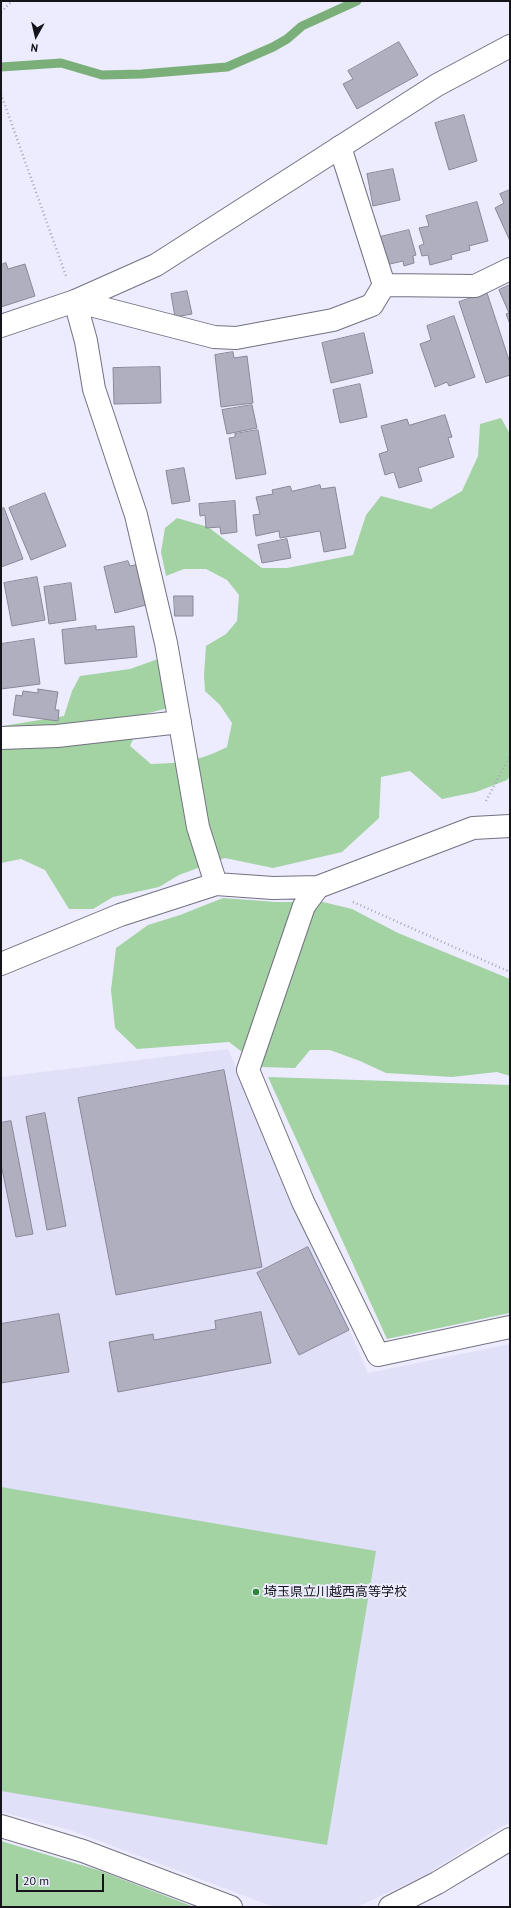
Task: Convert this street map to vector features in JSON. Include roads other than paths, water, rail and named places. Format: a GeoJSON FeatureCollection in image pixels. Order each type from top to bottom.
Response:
{"type":"FeatureCollection","features":[{"type":"Feature","properties":{"kind":"street"},"geometry":{"type":"LineString","coordinates":[[1,326],[75,301],[156,265],[437,85],[510,46]]}},
{"type":"Feature","properties":{"kind":"street"},"geometry":{"type":"LineString","coordinates":[[75,301],[214,337],[236,338],[333,320],[372,305],[384,285],[340,147]]}},
{"type":"Feature","properties":{"kind":"street"},"geometry":{"type":"LineString","coordinates":[[384,285],[475,286],[510,269]]}},
{"type":"Feature","properties":{"kind":"street"},"geometry":{"type":"LineString","coordinates":[[75,301],[86,341],[94,389],[136,515],[166,643],[198,827],[216,884]]}},
{"type":"Feature","properties":{"kind":"street"},"geometry":{"type":"LineString","coordinates":[[1,738],[57,736],[180,722]]}},
{"type":"Feature","properties":{"kind":"street"},"geometry":{"type":"LineString","coordinates":[[1,964],[120,915],[216,884],[273,888],[318,887],[473,828],[510,826]]}},
{"type":"Feature","properties":{"kind":"street"},"geometry":{"type":"LineString","coordinates":[[318,887],[304,906],[248,1070],[304,1202],[378,1355],[510,1327]]}},
{"type":"Feature","properties":{"kind":"street"},"geometry":{"type":"LineString","coordinates":[[1,1826],[83,1851],[231,1907]]}},
{"type":"Feature","properties":{"kind":"street"},"geometry":{"type":"LineString","coordinates":[[390,1907],[437,1883],[510,1839]]}},
{"type":"Feature","properties":{"kind":"waterway"},"geometry":{"type":"LineString","coordinates":[[1,67],[61,63],[102,75],[142,74],[227,67],[273,47],[287,39],[302,26],[357,1]]}},
{"type":"Feature","properties":{"kind":"place","name":"埼玉県立川越西高等学校"},"geometry":{"type":"Point","coordinates":[256,1592]}}]}
